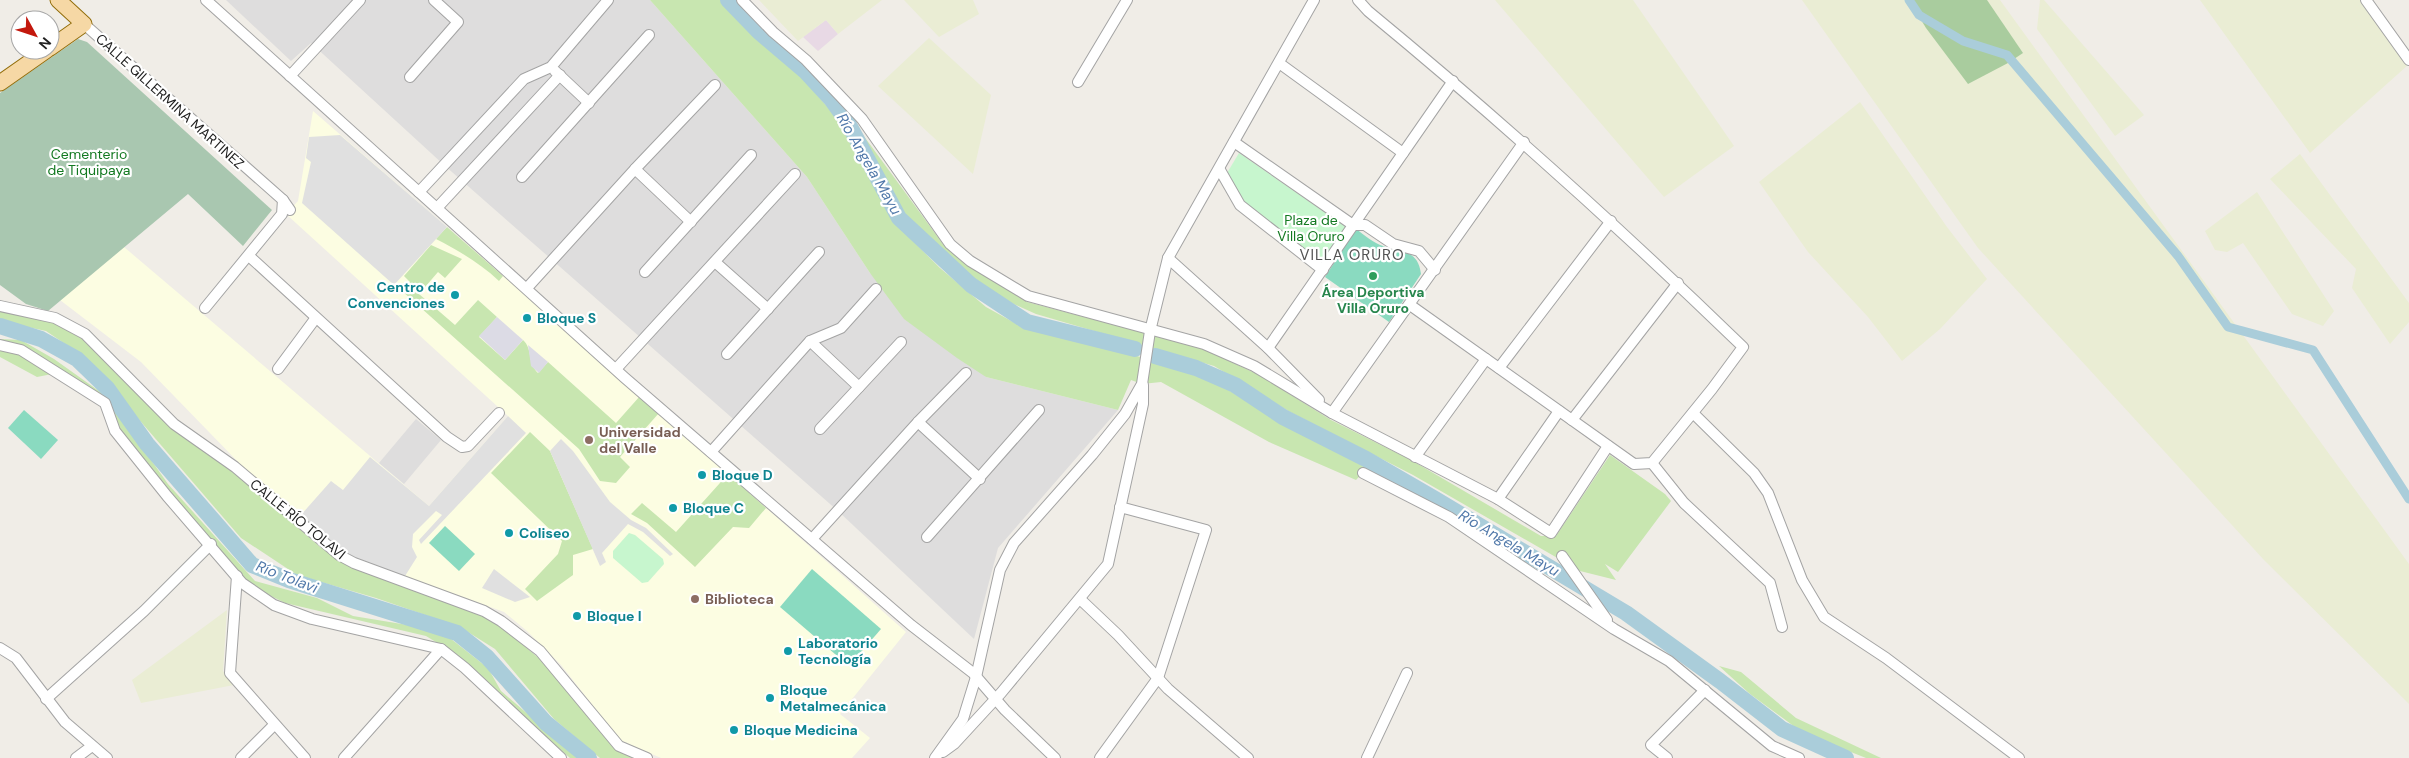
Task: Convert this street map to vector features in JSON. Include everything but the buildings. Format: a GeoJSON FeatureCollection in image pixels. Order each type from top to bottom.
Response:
{"type":"FeatureCollection","features":[{"type":"Feature","properties":{"kind":"main road","name":"CALLE GILLERMINA MARTINEZ"},"geometry":{"type":"LineString","coordinates":[[58,0],[84,24]]}},
{"type":"Feature","properties":{"kind":"main road"},"geometry":{"type":"LineString","coordinates":[[60,41],[84,24]]}},
{"type":"Feature","properties":{"kind":"main road"},"geometry":{"type":"LineString","coordinates":[[0,83],[33,60]]}},
{"type":"Feature","properties":{"kind":"street"},"geometry":{"type":"LineString","coordinates":[[206,0],[616,369],[812,539],[976,677],[1055,758]]}},
{"type":"Feature","properties":{"kind":"street"},"geometry":{"type":"LineString","coordinates":[[290,76],[360,0]]}},
{"type":"Feature","properties":{"kind":"street"},"geometry":{"type":"LineString","coordinates":[[410,77],[458,22],[434,0]]}},
{"type":"Feature","properties":{"kind":"street"},"geometry":{"type":"LineString","coordinates":[[419,192],[524,79],[551,67],[608,0]]}},
{"type":"Feature","properties":{"kind":"street"},"geometry":{"type":"LineString","coordinates":[[742,0],[773,32],[806,60],[862,119],[950,244],[970,261],[1028,296],[1106,316],[1150,331],[1204,344],[1280,380],[1332,412],[1498,499],[1551,533],[1608,446]]}},
{"type":"Feature","properties":{"kind":"street"},"geometry":{"type":"LineString","coordinates":[[1078,82],[1127,0]]}},
{"type":"Feature","properties":{"kind":"street"},"geometry":{"type":"LineString","coordinates":[[936,758],[954,744],[996,699],[1108,564],[1143,404],[1142,384],[1150,331],[1168,258],[1220,170],[1314,0]]}},
{"type":"Feature","properties":{"kind":"street"},"geometry":{"type":"LineString","coordinates":[[1358,0],[1368,12],[1524,142],[1611,221],[1743,347],[1652,463],[1634,464],[1410,305]]}},
{"type":"Feature","properties":{"kind":"street"},"geometry":{"type":"LineString","coordinates":[[2366,0],[2409,60]]}},
{"type":"Feature","properties":{"kind":"street","name":"CALLE GILLERMINA MARTINEZ"},"geometry":{"type":"LineString","coordinates":[[84,24],[293,207]]}},
{"type":"Feature","properties":{"kind":"street"},"geometry":{"type":"LineString","coordinates":[[522,177],[649,36]]}},
{"type":"Feature","properties":{"kind":"street"},"geometry":{"type":"LineString","coordinates":[[1279,63],[1403,153]]}},
{"type":"Feature","properties":{"kind":"street"},"geometry":{"type":"LineString","coordinates":[[551,67],[589,103]]}},
{"type":"Feature","properties":{"kind":"street"},"geometry":{"type":"LineString","coordinates":[[437,208],[560,76]]}},
{"type":"Feature","properties":{"kind":"street"},"geometry":{"type":"LineString","coordinates":[[1268,348],[1453,82]]}},
{"type":"Feature","properties":{"kind":"street"},"geometry":{"type":"LineString","coordinates":[[527,288],[634,169],[715,85]]}},
{"type":"Feature","properties":{"kind":"street"},"geometry":{"type":"LineString","coordinates":[[1234,142],[1353,225],[1364,225],[1393,244],[1419,251],[1435,270]]}},
{"type":"Feature","properties":{"kind":"street"},"geometry":{"type":"LineString","coordinates":[[1332,412],[1435,270],[1524,142]]}},
{"type":"Feature","properties":{"kind":"street"},"geometry":{"type":"LineString","coordinates":[[645,272],[751,155]]}},
{"type":"Feature","properties":{"kind":"street"},"geometry":{"type":"LineString","coordinates":[[634,169],[691,222]]}},
{"type":"Feature","properties":{"kind":"street"},"geometry":{"type":"LineString","coordinates":[[1220,170],[1240,205],[1323,270]]}},
{"type":"Feature","properties":{"kind":"street"},"geometry":{"type":"LineString","coordinates":[[616,369],[795,174]]}},
{"type":"Feature","properties":{"kind":"street"},"geometry":{"type":"LineString","coordinates":[[205,308],[282,214],[283,200]]}},
{"type":"Feature","properties":{"kind":"street"},"geometry":{"type":"LineString","coordinates":[[1499,368],[1611,221]]}},
{"type":"Feature","properties":{"kind":"street"},"geometry":{"type":"LineString","coordinates":[[727,354],[820,252]]}},
{"type":"Feature","properties":{"kind":"street"},"geometry":{"type":"LineString","coordinates":[[249,256],[315,319],[414,408],[447,437],[462,447],[468,446],[499,413]]}},
{"type":"Feature","properties":{"kind":"street"},"geometry":{"type":"LineString","coordinates":[[1168,258],[1268,348],[1332,412]]}},
{"type":"Feature","properties":{"kind":"street"},"geometry":{"type":"LineString","coordinates":[[715,262],[768,309]]}},
{"type":"Feature","properties":{"kind":"street"},"geometry":{"type":"LineString","coordinates":[[1572,420],[1678,284]]}},
{"type":"Feature","properties":{"kind":"street"},"geometry":{"type":"LineString","coordinates":[[711,452],[810,341],[841,328],[876,289]]}},
{"type":"Feature","properties":{"kind":"street","name":"CALLE RÍO TOLAVI"},"geometry":{"type":"LineString","coordinates":[[0,306],[55,318],[85,334],[174,424],[235,468],[339,556],[484,611],[501,620],[540,651],[619,746],[647,758]]}},
{"type":"Feature","properties":{"kind":"street"},"geometry":{"type":"LineString","coordinates":[[278,370],[315,319]]}},
{"type":"Feature","properties":{"kind":"street"},"geometry":{"type":"LineString","coordinates":[[810,341],[859,387]]}},
{"type":"Feature","properties":{"kind":"street"},"geometry":{"type":"LineString","coordinates":[[820,429],[901,342]]}},
{"type":"Feature","properties":{"kind":"street"},"geometry":{"type":"LineString","coordinates":[[0,345],[21,350],[104,403],[115,431],[167,496],[211,544],[242,583],[274,605],[312,618],[441,649],[465,668],[561,758]]}},
{"type":"Feature","properties":{"kind":"street"},"geometry":{"type":"LineString","coordinates":[[1415,457],[1486,359]]}},
{"type":"Feature","properties":{"kind":"street"},"geometry":{"type":"LineString","coordinates":[[812,539],[918,422],[966,373]]}},
{"type":"Feature","properties":{"kind":"street"},"geometry":{"type":"LineString","coordinates":[[936,758],[963,719],[976,677],[1000,570],[1014,543],[1125,414],[1142,384]]}},
{"type":"Feature","properties":{"kind":"street"},"geometry":{"type":"LineString","coordinates":[[927,537],[1039,410]]}},
{"type":"Feature","properties":{"kind":"street"},"geometry":{"type":"LineString","coordinates":[[1498,499],[1559,411]]}},
{"type":"Feature","properties":{"kind":"street"},"geometry":{"type":"LineString","coordinates":[[1693,413],[1754,473],[1768,493],[1802,580],[1824,617],[1886,658],[2019,758]]}},
{"type":"Feature","properties":{"kind":"street"},"geometry":{"type":"LineString","coordinates":[[918,422],[980,478]]}},
{"type":"Feature","properties":{"kind":"street"},"geometry":{"type":"LineString","coordinates":[[1652,463],[1684,503],[1770,583],[1782,628]]}},
{"type":"Feature","properties":{"kind":"street"},"geometry":{"type":"LineString","coordinates":[[1362,473],[1449,517],[1614,629],[1669,661],[1772,746],[1799,758]]}},
{"type":"Feature","properties":{"kind":"street"},"geometry":{"type":"LineString","coordinates":[[1100,758],[1158,678],[1206,530],[1120,506]]}},
{"type":"Feature","properties":{"kind":"street"},"geometry":{"type":"LineString","coordinates":[[46,699],[144,611],[211,544]]}},
{"type":"Feature","properties":{"kind":"street"},"geometry":{"type":"LineString","coordinates":[[1562,556],[1580,585],[1614,629]]}},
{"type":"Feature","properties":{"kind":"street"},"geometry":{"type":"LineString","coordinates":[[237,576],[230,673],[305,758]]}},
{"type":"Feature","properties":{"kind":"street"},"geometry":{"type":"LineString","coordinates":[[1080,599],[1236,754],[1248,758]]}},
{"type":"Feature","properties":{"kind":"street"},"geometry":{"type":"LineString","coordinates":[[0,648],[16,658],[65,722],[107,758]]}},
{"type":"Feature","properties":{"kind":"street"},"geometry":{"type":"LineString","coordinates":[[347,757],[441,649]]}},
{"type":"Feature","properties":{"kind":"street"},"geometry":{"type":"LineString","coordinates":[[1366,758],[1407,673]]}},
{"type":"Feature","properties":{"kind":"street"},"geometry":{"type":"LineString","coordinates":[[1667,758],[1652,745],[1705,690]]}},
{"type":"Feature","properties":{"kind":"street"},"geometry":{"type":"LineString","coordinates":[[242,758],[274,724]]}},
{"type":"Feature","properties":{"kind":"street"},"geometry":{"type":"LineString","coordinates":[[76,758],[92,746]]}},
{"type":"Feature","properties":{"kind":"shaded area"},"geometry":{"type":"Polygon","coordinates":[[[226,0],[650,0],[807,177],[870,273],[986,377],[1118,410],[998,548],[974,639],[838,511],[444,165],[311,43],[291,61],[226,0]]]}},
{"type":"Feature","properties":{"kind":"shaded area"},"geometry":{"type":"Polygon","coordinates":[[[759,0],[882,0],[838,34],[826,20],[798,41],[759,0]]]}},
{"type":"Feature","properties":{"kind":"shaded area"},"geometry":{"type":"Polygon","coordinates":[[[904,0],[973,0],[979,14],[939,37],[904,0]]]}},
{"type":"Feature","properties":{"kind":"shaded area"},"geometry":{"type":"Polygon","coordinates":[[[1495,0],[1633,0],[1734,146],[1664,197],[1495,0]]]}},
{"type":"Feature","properties":{"kind":"shaded area"},"geometry":{"type":"Polygon","coordinates":[[[1802,0],[2000,0],[2409,564],[2409,704],[2264,560],[1978,248],[1802,0]]]}},
{"type":"Feature","properties":{"kind":"shaded area"},"geometry":{"type":"Polygon","coordinates":[[[2040,0],[2044,0],[2144,115],[2115,136],[2037,29],[2040,0]]]}},
{"type":"Feature","properties":{"kind":"shaded area"},"geometry":{"type":"Polygon","coordinates":[[[2200,0],[2361,0],[2408,65],[2310,153],[2200,0]]]}},
{"type":"Feature","properties":{"kind":"shaded area"},"geometry":{"type":"Polygon","coordinates":[[[826,20],[838,34],[818,51],[803,37],[826,20]]]}},
{"type":"Feature","properties":{"kind":"shaded area"},"geometry":{"type":"Polygon","coordinates":[[[929,38],[991,95],[973,174],[878,86],[929,38]]]}},
{"type":"Feature","properties":{"kind":"shaded area"},"geometry":{"type":"Polygon","coordinates":[[[1860,102],[1947,227],[1987,279],[1940,329],[1902,361],[1868,317],[1808,252],[1759,182],[1860,102]]]}},
{"type":"Feature","properties":{"kind":"shaded area","name":"Universidad del Valle"},"geometry":{"type":"Polygon","coordinates":[[[313,111],[568,332],[906,632],[840,714],[870,738],[852,758],[661,758],[620,740],[561,665],[527,631],[504,612],[345,554],[242,466],[141,362],[60,300],[124,247],[429,506],[508,416],[286,214],[298,201],[313,111]]]}},
{"type":"Feature","properties":{"kind":"shaded area"},"geometry":{"type":"Polygon","coordinates":[[[340,135],[447,227],[394,285],[302,203],[311,162],[306,158],[309,137],[340,135]]]}},
{"type":"Feature","properties":{"kind":"shaded area"},"geometry":{"type":"Polygon","coordinates":[[[2300,154],[2409,303],[2409,322],[2390,344],[2352,288],[2356,269],[2270,179],[2300,154]]]}},
{"type":"Feature","properties":{"kind":"shaded area"},"geometry":{"type":"Polygon","coordinates":[[[2257,192],[2334,311],[2323,326],[2292,314],[2243,243],[2227,252],[2215,250],[2205,231],[2257,192]]]}},
{"type":"Feature","properties":{"kind":"shaded area"},"geometry":{"type":"Polygon","coordinates":[[[497,317],[523,340],[505,360],[479,336],[497,317]]]}},
{"type":"Feature","properties":{"kind":"shaded area"},"geometry":{"type":"Polygon","coordinates":[[[528,345],[548,362],[539,373],[531,366],[528,345]]]}},
{"type":"Feature","properties":{"kind":"shaded area"},"geometry":{"type":"Polygon","coordinates":[[[508,416],[526,433],[421,544],[419,540],[442,515],[436,511],[413,534],[412,547],[417,557],[405,576],[345,554],[300,516],[331,481],[343,490],[370,457],[429,506],[508,416]]]}},
{"type":"Feature","properties":{"kind":"shaded area"},"geometry":{"type":"Polygon","coordinates":[[[416,419],[441,440],[404,484],[379,463],[416,419]]]}},
{"type":"Feature","properties":{"kind":"shaded area"},"geometry":{"type":"Polygon","coordinates":[[[561,439],[573,451],[610,502],[631,520],[646,528],[673,554],[670,556],[643,532],[628,524],[602,553],[606,562],[600,566],[550,451],[561,439]]]}},
{"type":"Feature","properties":{"kind":"shaded area"},"geometry":{"type":"Polygon","coordinates":[[[494,569],[530,597],[515,602],[482,588],[494,569]]]}},
{"type":"Feature","properties":{"kind":"shaded area"},"geometry":{"type":"Polygon","coordinates":[[[227,610],[223,671],[234,685],[141,703],[132,680],[227,610]]]}},
{"type":"Feature","properties":{"kind":"green space"},"geometry":{"type":"Polygon","coordinates":[[[650,0],[721,0],[764,44],[794,68],[842,124],[895,223],[940,268],[986,307],[1024,328],[1121,351],[1192,373],[1227,389],[1284,425],[1347,450],[1368,467],[1356,480],[1269,442],[1161,382],[1142,384],[1131,380],[1118,410],[986,377],[904,319],[870,273],[807,177],[650,0]]]}},
{"type":"Feature","properties":{"kind":"green space"},"geometry":{"type":"Polygon","coordinates":[[[1909,0],[1987,0],[2023,53],[1968,84],[1926,28],[1909,0]]]}},
{"type":"Feature","properties":{"kind":"green space","name":"Cementerio de Tiquipaya"},"geometry":{"type":"Polygon","coordinates":[[[78,39],[87,42],[272,210],[243,246],[188,194],[48,311],[26,304],[0,285],[0,93],[48,60],[60,60],[60,51],[78,39]]]}},
{"type":"Feature","properties":{"kind":"green space"},"geometry":{"type":"Polygon","coordinates":[[[852,120],[943,244],[959,259],[1027,302],[1199,347],[1259,375],[1331,420],[1411,460],[1541,536],[1556,536],[1610,455],[1665,494],[1671,501],[1618,572],[1605,564],[1616,580],[1580,571],[1413,475],[1290,412],[1214,366],[1036,314],[1007,301],[974,280],[904,216],[852,120]]]}},
{"type":"Feature","properties":{"kind":"green space","name":"Plaza de Villa Oruro"},"geometry":{"type":"Polygon","coordinates":[[[1239,153],[1346,227],[1321,262],[1245,203],[1227,173],[1239,153]]]}},
{"type":"Feature","properties":{"kind":"green space"},"geometry":{"type":"Polygon","coordinates":[[[447,227],[503,276],[499,281],[469,258],[436,239],[447,227]]]}},
{"type":"Feature","properties":{"kind":"green space","name":"Área Deportiva Villa Oruro"},"geometry":{"type":"Polygon","coordinates":[[[1356,229],[1380,245],[1408,253],[1416,260],[1419,266],[1421,274],[1389,322],[1325,277],[1356,229]]]}},
{"type":"Feature","properties":{"kind":"green space"},"geometry":{"type":"Polygon","coordinates":[[[431,245],[462,259],[445,278],[438,272],[419,294],[455,325],[478,300],[497,317],[479,337],[505,360],[523,340],[528,347],[532,364],[538,373],[548,362],[616,423],[640,396],[659,413],[620,457],[630,467],[616,483],[600,481],[579,449],[402,291],[410,282],[404,276],[431,245]]]}},
{"type":"Feature","properties":{"kind":"green space"},"geometry":{"type":"Polygon","coordinates":[[[0,311],[57,323],[81,338],[172,429],[247,482],[320,547],[347,565],[474,612],[497,623],[554,671],[611,745],[638,758],[600,758],[554,719],[495,649],[460,627],[376,598],[297,575],[241,538],[86,358],[46,331],[0,321],[0,311]]]}},
{"type":"Feature","properties":{"kind":"green space"},"geometry":{"type":"Polygon","coordinates":[[[0,339],[21,340],[54,359],[106,396],[168,484],[255,581],[317,598],[353,616],[420,627],[446,635],[488,668],[501,691],[579,758],[570,758],[444,647],[426,636],[285,603],[251,586],[170,494],[118,428],[106,401],[62,372],[37,377],[0,357],[0,339]]]}},
{"type":"Feature","properties":{"kind":"green space"},"geometry":{"type":"Polygon","coordinates":[[[24,410],[58,440],[41,459],[8,428],[24,410]]]}},
{"type":"Feature","properties":{"kind":"green space"},"geometry":{"type":"Polygon","coordinates":[[[530,432],[550,451],[593,549],[573,555],[573,575],[537,601],[525,589],[558,554],[562,541],[491,473],[530,432]]]}},
{"type":"Feature","properties":{"kind":"green space"},"geometry":{"type":"Polygon","coordinates":[[[728,474],[766,508],[749,528],[733,527],[695,567],[647,523],[631,514],[642,503],[676,532],[728,474]]]}},
{"type":"Feature","properties":{"kind":"green space"},"geometry":{"type":"Polygon","coordinates":[[[445,526],[475,554],[459,571],[429,543],[445,526]]]}},
{"type":"Feature","properties":{"kind":"green space"},"geometry":{"type":"Polygon","coordinates":[[[629,533],[635,535],[663,559],[664,564],[648,582],[642,583],[613,558],[613,551],[629,533]]]}},
{"type":"Feature","properties":{"kind":"green space"},"geometry":{"type":"Polygon","coordinates":[[[812,569],[881,629],[849,666],[780,607],[812,569]]]}},
{"type":"Feature","properties":{"kind":"green space"},"geometry":{"type":"Polygon","coordinates":[[[1719,666],[1741,672],[1796,718],[1881,758],[1866,758],[1803,733],[1750,694],[1719,666]]]}},
{"type":"Feature","properties":{"kind":"waterway","name":"Río Angela Mayu"},"geometry":{"type":"LineString","coordinates":[[728,0],[759,32],[806,72],[831,99],[847,121],[899,218],[971,285],[1027,322],[1135,349]]}},
{"type":"Feature","properties":{"kind":"waterway"},"geometry":{"type":"LineString","coordinates":[[1909,0],[1919,15],[1963,41],[2007,55],[2178,256],[2228,327],[2313,350],[2409,499]]}},
{"type":"Feature","properties":{"kind":"waterway","name":"Río Tolavi"},"geometry":{"type":"LineString","coordinates":[[0,326],[41,339],[77,359],[107,388],[147,444],[252,565],[289,580],[457,633],[487,657],[546,723],[589,758]]}},
{"type":"Feature","properties":{"kind":"waterway","name":"Río Angela Mayu"},"geometry":{"type":"LineString","coordinates":[[1155,356],[1196,368],[1235,385],[1283,417],[1366,459],[1435,499],[1626,613],[1720,681],[1782,729],[1846,758]]}},
{"type":"Feature","properties":{"kind":"place","name":"Área Deportiva Villa Oruro"},"geometry":{"type":"Point","coordinates":[1373,276]}},
{"type":"Feature","properties":{"kind":"place","name":"Centro de Convenciones"},"geometry":{"type":"Point","coordinates":[455,295]}},
{"type":"Feature","properties":{"kind":"place","name":"Bloque S"},"geometry":{"type":"Point","coordinates":[527,318]}},
{"type":"Feature","properties":{"kind":"place","name":"Universidad del Valle"},"geometry":{"type":"Point","coordinates":[589,440]}},
{"type":"Feature","properties":{"kind":"place","name":"Bloque D"},"geometry":{"type":"Point","coordinates":[702,475]}},
{"type":"Feature","properties":{"kind":"place","name":"Bloque C"},"geometry":{"type":"Point","coordinates":[673,508]}},
{"type":"Feature","properties":{"kind":"place","name":"Coliseo"},"geometry":{"type":"Point","coordinates":[509,533]}},
{"type":"Feature","properties":{"kind":"place","name":"Biblioteca"},"geometry":{"type":"Point","coordinates":[695,599]}},
{"type":"Feature","properties":{"kind":"place","name":"Bloque I"},"geometry":{"type":"Point","coordinates":[577,616]}},
{"type":"Feature","properties":{"kind":"place","name":"Laboratorio Tecnología"},"geometry":{"type":"Point","coordinates":[788,651]}},
{"type":"Feature","properties":{"kind":"place","name":"Bloque Metalmecánica"},"geometry":{"type":"Point","coordinates":[770,698]}},
{"type":"Feature","properties":{"kind":"place","name":"Bloque Medicina"},"geometry":{"type":"Point","coordinates":[734,730]}},
{"type":"Feature","properties":{"kind":"district","name":"VILLA ORURO"},"geometry":{"type":"Point","coordinates":[1352,255]}}]}
